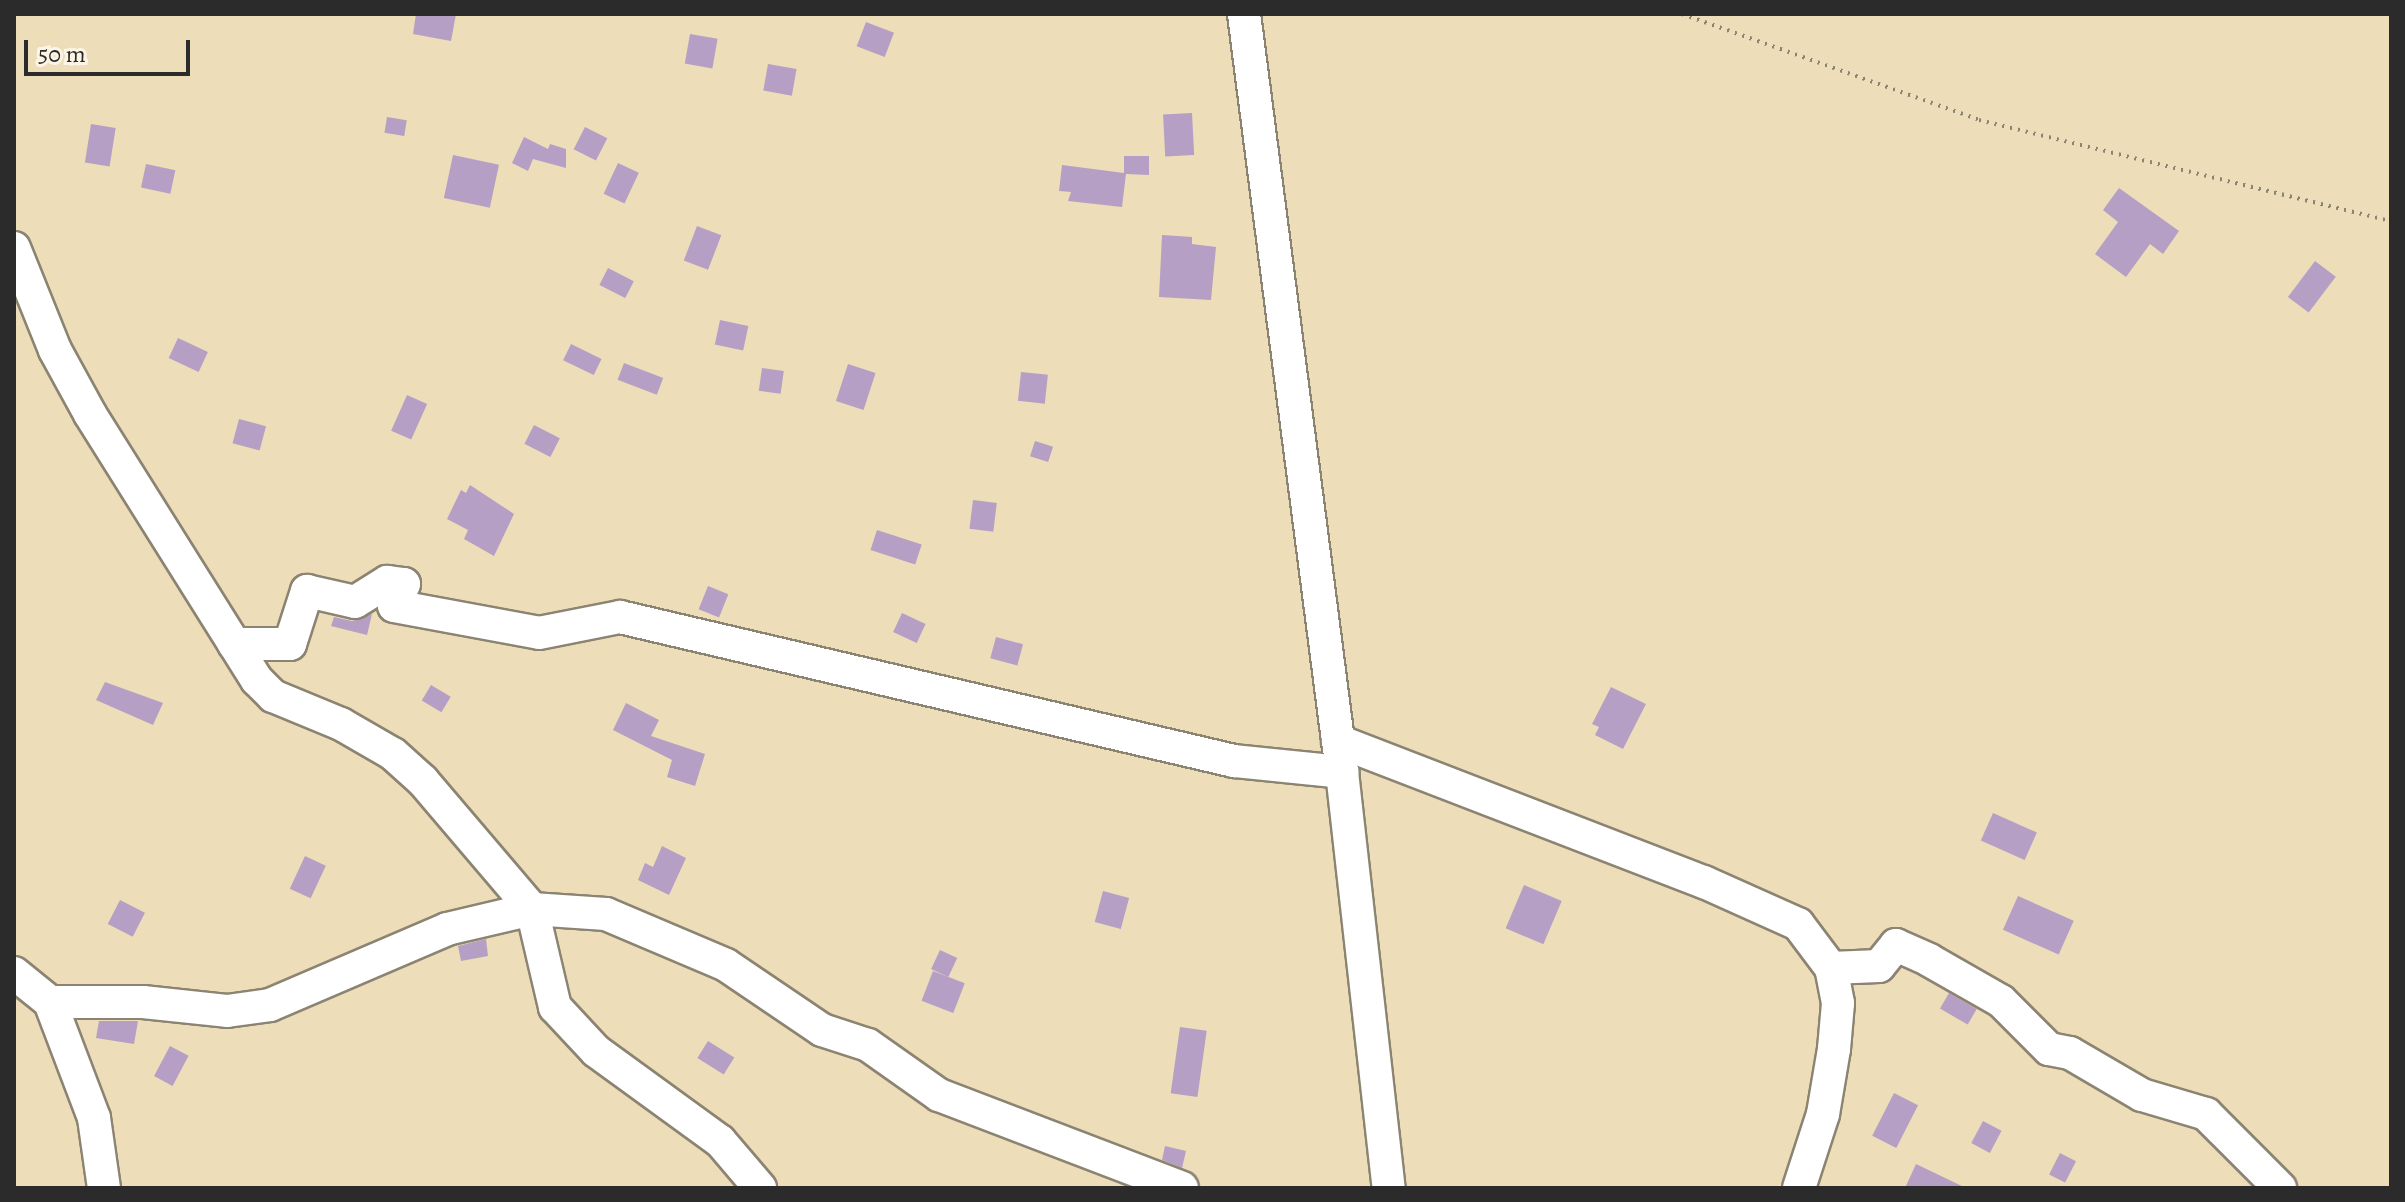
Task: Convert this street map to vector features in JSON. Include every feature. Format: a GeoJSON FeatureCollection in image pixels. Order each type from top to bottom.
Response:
{"type":"FeatureCollection","features":[{"type":"Feature","properties":{"kind":"street"},"geometry":{"type":"LineString","coordinates":[[1244,14],[1340,757],[1389,1188]]}},
{"type":"Feature","properties":{"kind":"street"},"geometry":{"type":"LineString","coordinates":[[14,248],[55,350],[83,401],[234,644],[273,696],[341,724],[393,754],[423,781],[532,909],[555,1007],[596,1051],[720,1141],[760,1188]]}},
{"type":"Feature","properties":{"kind":"street"},"geometry":{"type":"LineString","coordinates":[[234,644],[290,644],[307,591],[355,602],[387,582],[404,584],[394,606],[539,633],[620,617],[1234,761],[1340,757],[1690,876],[1798,924],[1831,968],[1838,1003],[1834,1049],[1823,1114],[1799,1188]]}},
{"type":"Feature","properties":{"kind":"street"},"geometry":{"type":"LineString","coordinates":[[50,1002],[143,1002],[227,1011],[270,1005],[447,929],[532,909],[606,914],[642,925],[726,965],[822,1030],[868,1045],[929,1090],[1182,1188]]}},
{"type":"Feature","properties":{"kind":"street"},"geometry":{"type":"LineString","coordinates":[[1831,968],[1879,966],[1896,945],[1929,960],[2001,1001],[2049,1049],[2070,1053],[2142,1095],[2206,1114],[2280,1188]]}},
{"type":"Feature","properties":{"kind":"street"},"geometry":{"type":"LineString","coordinates":[[14,973],[50,1002],[94,1118],[104,1188]]}},
{"type":"Feature","properties":{"kind":"path"},"geometry":{"type":"LineString","coordinates":[[1682,14],[1979,120],[2391,221]]}},
{"type":"Feature","properties":{"kind":"building"},"geometry":{"type":"Polygon","coordinates":[[[416,14],[456,14],[451,41],[413,34],[416,14]]]}},
{"type":"Feature","properties":{"kind":"building"},"geometry":{"type":"Polygon","coordinates":[[[866,22],[894,33],[885,57],[857,46],[866,22]]]}},
{"type":"Feature","properties":{"kind":"building"},"geometry":{"type":"Polygon","coordinates":[[[690,34],[718,39],[712,68],[685,64],[690,34]]]}},
{"type":"Feature","properties":{"kind":"building"},"geometry":{"type":"Polygon","coordinates":[[[768,64],[797,69],[792,96],[763,91],[768,64]]]}},
{"type":"Feature","properties":{"kind":"building"},"geometry":{"type":"Polygon","coordinates":[[[1192,113],[1194,155],[1165,156],[1163,115],[1192,113]]]}},
{"type":"Feature","properties":{"kind":"building"},"geometry":{"type":"Polygon","coordinates":[[[387,117],[407,120],[404,136],[384,133],[387,117]]]}},
{"type":"Feature","properties":{"kind":"building"},"geometry":{"type":"Polygon","coordinates":[[[91,124],[116,128],[110,166],[85,163],[91,124]]]}},
{"type":"Feature","properties":{"kind":"building"},"geometry":{"type":"Polygon","coordinates":[[[585,127],[607,138],[596,161],[574,149],[585,127]]]}},
{"type":"Feature","properties":{"kind":"building"},"geometry":{"type":"Polygon","coordinates":[[[524,137],[548,149],[550,144],[566,149],[566,168],[533,159],[528,171],[512,163],[524,137]]]}},
{"type":"Feature","properties":{"kind":"building"},"geometry":{"type":"Polygon","coordinates":[[[453,155],[499,165],[490,208],[444,198],[453,155]]]}},
{"type":"Feature","properties":{"kind":"building"},"geometry":{"type":"Polygon","coordinates":[[[1124,156],[1149,156],[1149,175],[1126,174],[1122,207],[1068,201],[1071,192],[1059,191],[1062,165],[1124,173],[1124,156]]]}},
{"type":"Feature","properties":{"kind":"building"},"geometry":{"type":"Polygon","coordinates":[[[618,163],[639,173],[624,204],[604,194],[618,163]]]}},
{"type":"Feature","properties":{"kind":"building"},"geometry":{"type":"Polygon","coordinates":[[[146,164],[175,170],[170,194],[141,187],[146,164]]]}},
{"type":"Feature","properties":{"kind":"building"},"geometry":{"type":"Polygon","coordinates":[[[2119,188],[2179,231],[2163,254],[2150,244],[2126,277],[2095,254],[2118,222],[2103,210],[2119,188]]]}},
{"type":"Feature","properties":{"kind":"building"},"geometry":{"type":"Polygon","coordinates":[[[697,226],[721,235],[708,270],[684,261],[697,226]]]}},
{"type":"Feature","properties":{"kind":"building"},"geometry":{"type":"Polygon","coordinates":[[[1162,235],[1192,237],[1192,244],[1216,247],[1211,300],[1159,297],[1162,235]]]}},
{"type":"Feature","properties":{"kind":"building"},"geometry":{"type":"Polygon","coordinates":[[[2315,261],[2336,277],[2309,313],[2288,297],[2315,261]]]}},
{"type":"Feature","properties":{"kind":"building"},"geometry":{"type":"Polygon","coordinates":[[[608,268],[634,281],[625,298],[599,285],[608,268]]]}},
{"type":"Feature","properties":{"kind":"building"},"geometry":{"type":"Polygon","coordinates":[[[720,320],[748,326],[743,350],[715,344],[720,320]]]}},
{"type":"Feature","properties":{"kind":"building"},"geometry":{"type":"Polygon","coordinates":[[[178,338],[208,352],[199,372],[169,358],[178,338]]]}},
{"type":"Feature","properties":{"kind":"building"},"geometry":{"type":"Polygon","coordinates":[[[571,344],[602,359],[594,375],[563,360],[571,344]]]}},
{"type":"Feature","properties":{"kind":"building"},"geometry":{"type":"Polygon","coordinates":[[[624,363],[663,378],[657,395],[618,380],[624,363]]]}},
{"type":"Feature","properties":{"kind":"building"},"geometry":{"type":"Polygon","coordinates":[[[848,364],[876,373],[864,410],[836,401],[848,364]]]}},
{"type":"Feature","properties":{"kind":"building"},"geometry":{"type":"Polygon","coordinates":[[[762,368],[784,371],[781,394],[759,391],[762,368]]]}},
{"type":"Feature","properties":{"kind":"building"},"geometry":{"type":"Polygon","coordinates":[[[1021,372],[1048,375],[1045,404],[1018,401],[1021,372]]]}},
{"type":"Feature","properties":{"kind":"building"},"geometry":{"type":"Polygon","coordinates":[[[407,395],[427,404],[411,440],[391,431],[407,395]]]}},
{"type":"Feature","properties":{"kind":"building"},"geometry":{"type":"Polygon","coordinates":[[[239,419],[266,426],[260,450],[233,443],[239,419]]]}},
{"type":"Feature","properties":{"kind":"building"},"geometry":{"type":"Polygon","coordinates":[[[534,425],[560,438],[550,457],[524,444],[534,425]]]}},
{"type":"Feature","properties":{"kind":"building"},"geometry":{"type":"Polygon","coordinates":[[[1035,441],[1053,447],[1048,462],[1030,456],[1035,441]]]}},
{"type":"Feature","properties":{"kind":"building"},"geometry":{"type":"Polygon","coordinates":[[[470,485],[514,514],[494,556],[464,539],[468,530],[447,519],[461,490],[466,493],[470,485]]]}},
{"type":"Feature","properties":{"kind":"building"},"geometry":{"type":"Polygon","coordinates":[[[973,500],[997,503],[993,532],[969,529],[973,500]]]}},
{"type":"Feature","properties":{"kind":"building"},"geometry":{"type":"Polygon","coordinates":[[[877,530],[922,545],[915,564],[871,550],[877,530]]]}},
{"type":"Feature","properties":{"kind":"building"},"geometry":{"type":"Polygon","coordinates":[[[708,586],[728,594],[719,617],[699,609],[708,586]]]}},
{"type":"Feature","properties":{"kind":"building"},"geometry":{"type":"Polygon","coordinates":[[[902,613],[926,624],[917,643],[893,632],[902,613]]]}},
{"type":"Feature","properties":{"kind":"building"},"geometry":{"type":"Polygon","coordinates":[[[372,614],[367,635],[331,626],[334,617],[352,621],[372,614]]]}},
{"type":"Feature","properties":{"kind":"building"},"geometry":{"type":"Polygon","coordinates":[[[996,637],[1023,644],[1017,665],[990,658],[996,637]]]}},
{"type":"Feature","properties":{"kind":"building"},"geometry":{"type":"Polygon","coordinates":[[[105,682],[163,703],[153,725],[96,700],[105,682]]]}},
{"type":"Feature","properties":{"kind":"building"},"geometry":{"type":"Polygon","coordinates":[[[431,685],[451,697],[441,712],[422,700],[431,685]]]}},
{"type":"Feature","properties":{"kind":"building"},"geometry":{"type":"Polygon","coordinates":[[[1611,687],[1646,704],[1623,749],[1595,735],[1599,727],[1592,724],[1611,687]]]}},
{"type":"Feature","properties":{"kind":"building"},"geometry":{"type":"Polygon","coordinates":[[[626,703],[659,720],[651,736],[705,754],[695,786],[667,777],[672,760],[613,730],[626,703]]]}},
{"type":"Feature","properties":{"kind":"building"},"geometry":{"type":"Polygon","coordinates":[[[1993,813],[2037,833],[2025,860],[1981,840],[1993,813]]]}},
{"type":"Feature","properties":{"kind":"building"},"geometry":{"type":"Polygon","coordinates":[[[662,846],[686,858],[669,895],[638,880],[645,863],[653,867],[662,846]]]}},
{"type":"Feature","properties":{"kind":"building"},"geometry":{"type":"Polygon","coordinates":[[[305,856],[326,866],[311,898],[290,889],[305,856]]]}},
{"type":"Feature","properties":{"kind":"building"},"geometry":{"type":"Polygon","coordinates":[[[1524,885],[1562,901],[1543,944],[1506,928],[1524,885]]]}},
{"type":"Feature","properties":{"kind":"building"},"geometry":{"type":"Polygon","coordinates":[[[1103,891],[1129,898],[1121,929],[1095,922],[1103,891]]]}},
{"type":"Feature","properties":{"kind":"building"},"geometry":{"type":"Polygon","coordinates":[[[2018,896],[2074,921],[2059,955],[2003,930],[2018,896]]]}},
{"type":"Feature","properties":{"kind":"building"},"geometry":{"type":"Polygon","coordinates":[[[120,900],[145,913],[133,937],[108,924],[120,900]]]}},
{"type":"Feature","properties":{"kind":"building"},"geometry":{"type":"Polygon","coordinates":[[[486,939],[488,956],[461,961],[458,946],[486,939]]]}},
{"type":"Feature","properties":{"kind":"building"},"geometry":{"type":"Polygon","coordinates":[[[940,950],[957,958],[948,977],[931,969],[940,950]]]}},
{"type":"Feature","properties":{"kind":"building"},"geometry":{"type":"Polygon","coordinates":[[[933,971],[965,983],[953,1013],[922,1001],[933,971]]]}},
{"type":"Feature","properties":{"kind":"building"},"geometry":{"type":"Polygon","coordinates":[[[1949,993],[1977,1009],[1968,1025],[1940,1009],[1949,993]]]}},
{"type":"Feature","properties":{"kind":"building"},"geometry":{"type":"Polygon","coordinates":[[[99,1021],[138,1021],[134,1044],[96,1038],[99,1021]]]}},
{"type":"Feature","properties":{"kind":"building"},"geometry":{"type":"Polygon","coordinates":[[[1180,1027],[1207,1031],[1197,1097],[1171,1093],[1180,1027]]]}},
{"type":"Feature","properties":{"kind":"building"},"geometry":{"type":"Polygon","coordinates":[[[708,1041],[734,1057],[724,1074],[697,1058],[708,1041]]]}},
{"type":"Feature","properties":{"kind":"building"},"geometry":{"type":"Polygon","coordinates":[[[170,1046],[189,1056],[173,1086],[154,1076],[170,1046]]]}},
{"type":"Feature","properties":{"kind":"building"},"geometry":{"type":"Polygon","coordinates":[[[1894,1093],[1918,1105],[1896,1148],[1872,1136],[1894,1093]]]}},
{"type":"Feature","properties":{"kind":"building"},"geometry":{"type":"Polygon","coordinates":[[[1983,1121],[2002,1131],[1990,1153],[1971,1143],[1983,1121]]]}},
{"type":"Feature","properties":{"kind":"building"},"geometry":{"type":"Polygon","coordinates":[[[1165,1146],[1186,1151],[1182,1168],[1162,1160],[1165,1146]]]}},
{"type":"Feature","properties":{"kind":"building"},"geometry":{"type":"Polygon","coordinates":[[[2060,1153],[2076,1161],[2065,1183],[2049,1174],[2060,1153]]]}},
{"type":"Feature","properties":{"kind":"building"},"geometry":{"type":"Polygon","coordinates":[[[1916,1164],[1966,1188],[1905,1188],[1916,1164]]]}}]}
